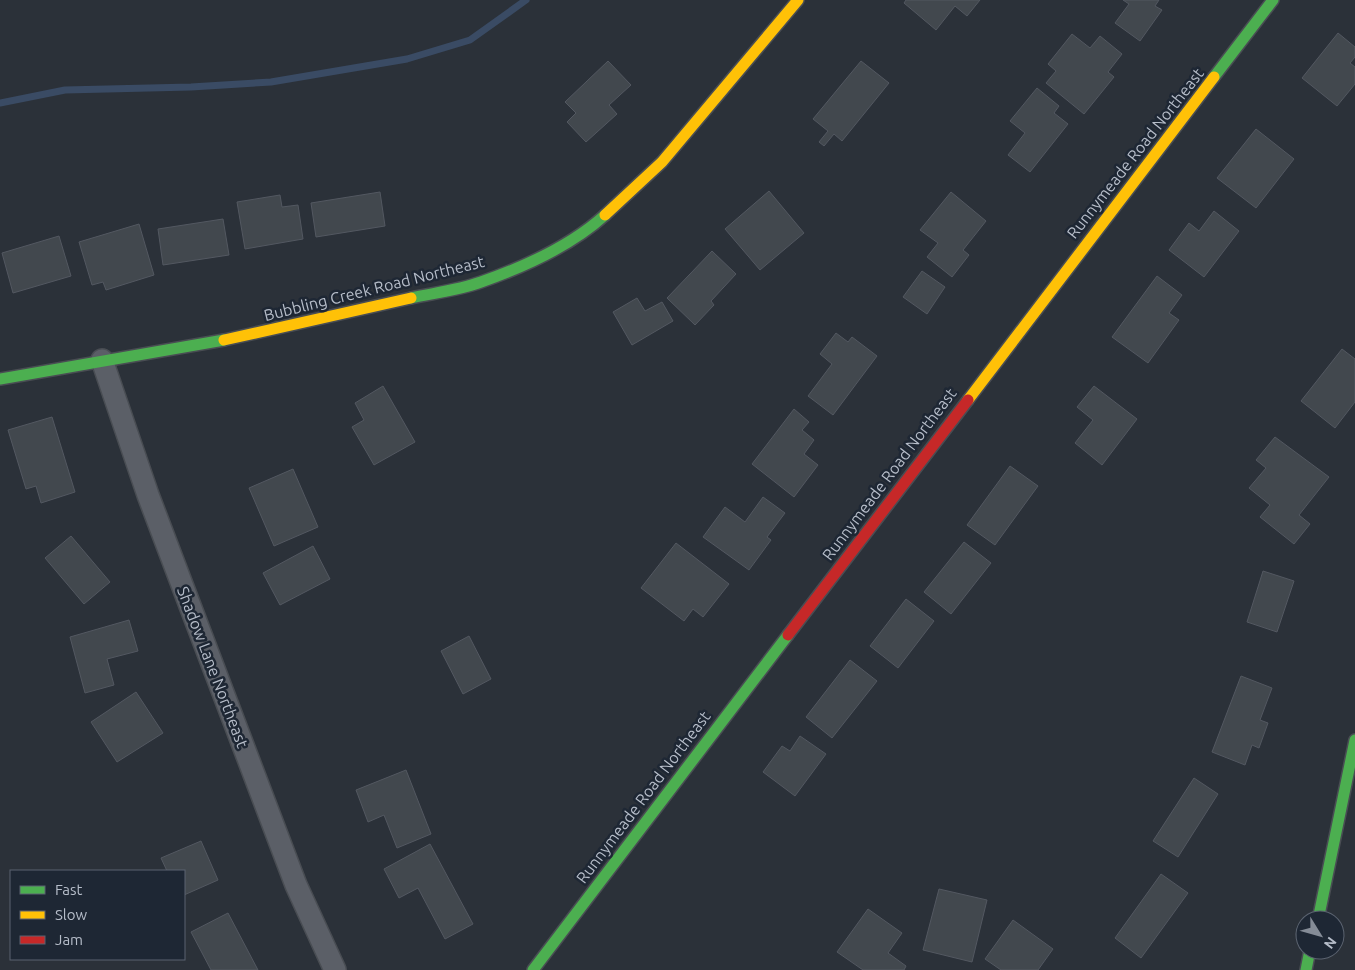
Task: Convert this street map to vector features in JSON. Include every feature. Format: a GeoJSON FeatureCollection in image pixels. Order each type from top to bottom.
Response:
{"type":"FeatureCollection","features":[{"type":"Feature","properties":{"kind":"street","name":"Bubbling Creek Road Northeast"},"geometry":{"type":"LineString","coordinates":[[0,379],[249,336],[471,284],[534,259],[588,230],[662,162],[798,0]]}},
{"type":"Feature","properties":{"kind":"street","name":"Runnymeade Road Northeast"},"geometry":{"type":"LineString","coordinates":[[532,970],[1273,0]]}},
{"type":"Feature","properties":{"kind":"street","name":"Shadow Lane Northeast"},"geometry":{"type":"LineString","coordinates":[[102,360],[148,495],[296,885],[335,970]]}},
{"type":"Feature","properties":{"kind":"street"},"geometry":{"type":"LineString","coordinates":[[1320,910],[1355,740]]}},
{"type":"Feature","properties":{"kind":"building"},"geometry":{"type":"Polygon","coordinates":[[[906,0],[980,0],[967,16],[955,6],[936,30],[904,3],[906,0]]]}},
{"type":"Feature","properties":{"kind":"building"},"geometry":{"type":"Polygon","coordinates":[[[1123,0],[1159,0],[1155,6],[1162,10],[1140,41],[1115,23],[1129,4],[1123,0]]]}},
{"type":"Feature","properties":{"kind":"building"},"geometry":{"type":"Polygon","coordinates":[[[1338,33],[1355,47],[1355,57],[1350,63],[1355,67],[1355,84],[1337,106],[1302,78],[1338,33]]]}},
{"type":"Feature","properties":{"kind":"building"},"geometry":{"type":"Polygon","coordinates":[[[1072,34],[1090,48],[1100,36],[1122,54],[1108,72],[1114,77],[1084,114],[1046,83],[1056,71],[1048,64],[1072,34]]]}},
{"type":"Feature","properties":{"kind":"building"},"geometry":{"type":"Polygon","coordinates":[[[608,61],[631,85],[609,105],[617,114],[586,142],[567,122],[576,113],[565,102],[608,61]]]}},
{"type":"Feature","properties":{"kind":"building"},"geometry":{"type":"Polygon","coordinates":[[[861,61],[889,83],[842,141],[834,134],[824,146],[819,142],[828,131],[813,119],[861,61]]]}},
{"type":"Feature","properties":{"kind":"building"},"geometry":{"type":"Polygon","coordinates":[[[1037,88],[1059,106],[1054,113],[1068,124],[1030,172],[1008,155],[1025,133],[1010,121],[1037,88]]]}},
{"type":"Feature","properties":{"kind":"building"},"geometry":{"type":"Polygon","coordinates":[[[1256,129],[1294,159],[1256,208],[1217,178],[1256,129]]]}},
{"type":"Feature","properties":{"kind":"building"},"geometry":{"type":"Polygon","coordinates":[[[769,191],[804,233],[760,270],[725,229],[769,191]]]}},
{"type":"Feature","properties":{"kind":"building"},"geometry":{"type":"Polygon","coordinates":[[[380,192],[385,226],[316,237],[311,203],[380,192]]]}},
{"type":"Feature","properties":{"kind":"building"},"geometry":{"type":"Polygon","coordinates":[[[951,192],[986,221],[963,250],[969,255],[952,277],[927,257],[938,243],[920,230],[951,192]]]}},
{"type":"Feature","properties":{"kind":"building"},"geometry":{"type":"Polygon","coordinates":[[[280,195],[282,207],[298,205],[303,239],[245,249],[237,202],[280,195]]]}},
{"type":"Feature","properties":{"kind":"building"},"geometry":{"type":"Polygon","coordinates":[[[1214,211],[1239,231],[1204,277],[1169,250],[1189,223],[1199,231],[1214,211]]]}},
{"type":"Feature","properties":{"kind":"building"},"geometry":{"type":"Polygon","coordinates":[[[223,219],[229,255],[163,265],[158,229],[223,219]]]}},
{"type":"Feature","properties":{"kind":"building"},"geometry":{"type":"Polygon","coordinates":[[[139,224],[154,275],[106,290],[103,282],[92,285],[79,242],[139,224]]]}},
{"type":"Feature","properties":{"kind":"building"},"geometry":{"type":"Polygon","coordinates":[[[59,236],[71,276],[13,293],[2,253],[59,236]]]}},
{"type":"Feature","properties":{"kind":"building"},"geometry":{"type":"Polygon","coordinates":[[[712,251],[736,274],[711,301],[714,305],[695,325],[667,298],[712,251]]]}},
{"type":"Feature","properties":{"kind":"building"},"geometry":{"type":"Polygon","coordinates":[[[922,271],[945,287],[927,314],[903,297],[922,271]]]}},
{"type":"Feature","properties":{"kind":"building"},"geometry":{"type":"Polygon","coordinates":[[[1157,276],[1182,295],[1169,313],[1179,320],[1148,363],[1112,337],[1157,276]]]}},
{"type":"Feature","properties":{"kind":"building"},"geometry":{"type":"Polygon","coordinates":[[[637,298],[645,311],[662,302],[673,321],[632,345],[613,312],[637,298]]]}},
{"type":"Feature","properties":{"kind":"building"},"geometry":{"type":"Polygon","coordinates":[[[836,333],[848,342],[852,337],[877,356],[833,415],[808,396],[832,364],[820,354],[836,333]]]}},
{"type":"Feature","properties":{"kind":"building"},"geometry":{"type":"Polygon","coordinates":[[[1342,349],[1355,359],[1355,402],[1335,428],[1301,401],[1342,349]]]}},
{"type":"Feature","properties":{"kind":"building"},"geometry":{"type":"Polygon","coordinates":[[[383,386],[415,442],[374,465],[352,427],[364,420],[355,403],[383,386]]]}},
{"type":"Feature","properties":{"kind":"building"},"geometry":{"type":"Polygon","coordinates":[[[1094,386],[1137,419],[1102,465],[1075,443],[1093,420],[1077,407],[1094,386]]]}},
{"type":"Feature","properties":{"kind":"building"},"geometry":{"type":"Polygon","coordinates":[[[794,409],[809,422],[802,430],[814,440],[804,454],[818,465],[794,497],[752,464],[794,409]]]}},
{"type":"Feature","properties":{"kind":"building"},"geometry":{"type":"Polygon","coordinates":[[[52,417],[75,492],[41,503],[36,486],[26,489],[8,430],[52,417]]]}},
{"type":"Feature","properties":{"kind":"building"},"geometry":{"type":"Polygon","coordinates":[[[1275,437],[1329,477],[1299,515],[1310,524],[1294,544],[1260,517],[1270,505],[1249,488],[1266,468],[1256,460],[1275,437]]]}},
{"type":"Feature","properties":{"kind":"building"},"geometry":{"type":"Polygon","coordinates":[[[1010,466],[1038,486],[995,545],[967,525],[1010,466]]]}},
{"type":"Feature","properties":{"kind":"building"},"geometry":{"type":"Polygon","coordinates":[[[293,469],[318,527],[274,546],[249,488],[293,469]]]}},
{"type":"Feature","properties":{"kind":"building"},"geometry":{"type":"Polygon","coordinates":[[[763,497],[785,513],[767,537],[771,540],[749,570],[703,537],[725,507],[745,522],[763,497]]]}},
{"type":"Feature","properties":{"kind":"building"},"geometry":{"type":"Polygon","coordinates":[[[71,536],[110,582],[84,604],[45,558],[71,536]]]}},
{"type":"Feature","properties":{"kind":"building"},"geometry":{"type":"Polygon","coordinates":[[[964,542],[991,563],[951,614],[924,592],[964,542]]]}},
{"type":"Feature","properties":{"kind":"building"},"geometry":{"type":"Polygon","coordinates":[[[676,543],[729,584],[703,617],[693,609],[684,621],[641,588],[676,543]]]}},
{"type":"Feature","properties":{"kind":"building"},"geometry":{"type":"Polygon","coordinates":[[[313,546],[330,579],[280,605],[263,573],[313,546]]]}},
{"type":"Feature","properties":{"kind":"building"},"geometry":{"type":"Polygon","coordinates":[[[1263,571],[1294,581],[1277,632],[1247,622],[1263,571]]]}},
{"type":"Feature","properties":{"kind":"building"},"geometry":{"type":"Polygon","coordinates":[[[906,599],[934,621],[898,668],[870,646],[906,599]]]}},
{"type":"Feature","properties":{"kind":"building"},"geometry":{"type":"Polygon","coordinates":[[[129,620],[138,651],[107,659],[114,685],[85,693],[70,637],[129,620]]]}},
{"type":"Feature","properties":{"kind":"building"},"geometry":{"type":"Polygon","coordinates":[[[469,636],[491,679],[463,694],[441,651],[469,636]]]}},
{"type":"Feature","properties":{"kind":"building"},"geometry":{"type":"Polygon","coordinates":[[[850,660],[877,681],[832,738],[806,717],[850,660]]]}},
{"type":"Feature","properties":{"kind":"building"},"geometry":{"type":"Polygon","coordinates":[[[1241,676],[1272,688],[1260,720],[1268,723],[1259,748],[1252,745],[1245,765],[1212,752],[1241,676]]]}},
{"type":"Feature","properties":{"kind":"building"},"geometry":{"type":"Polygon","coordinates":[[[136,692],[163,733],[117,762],[91,722],[136,692]]]}},
{"type":"Feature","properties":{"kind":"building"},"geometry":{"type":"Polygon","coordinates":[[[800,736],[826,754],[795,796],[763,772],[782,746],[790,751],[800,736]]]}},
{"type":"Feature","properties":{"kind":"building"},"geometry":{"type":"Polygon","coordinates":[[[406,770],[431,834],[397,848],[384,815],[368,822],[356,790],[406,770]]]}},
{"type":"Feature","properties":{"kind":"building"},"geometry":{"type":"Polygon","coordinates":[[[1194,778],[1218,794],[1178,857],[1153,841],[1194,778]]]}},
{"type":"Feature","properties":{"kind":"building"},"geometry":{"type":"Polygon","coordinates":[[[201,841],[218,880],[185,895],[185,870],[167,870],[161,858],[201,841]]]}},
{"type":"Feature","properties":{"kind":"building"},"geometry":{"type":"Polygon","coordinates":[[[430,844],[473,924],[445,939],[418,888],[399,898],[384,869],[430,844]]]}},
{"type":"Feature","properties":{"kind":"building"},"geometry":{"type":"Polygon","coordinates":[[[1161,874],[1188,893],[1141,958],[1115,938],[1161,874]]]}},
{"type":"Feature","properties":{"kind":"building"},"geometry":{"type":"Polygon","coordinates":[[[939,889],[987,900],[972,962],[923,950],[939,889]]]}},
{"type":"Feature","properties":{"kind":"building"},"geometry":{"type":"Polygon","coordinates":[[[868,909],[902,933],[888,953],[906,966],[904,970],[863,970],[837,952],[868,909]]]}},
{"type":"Feature","properties":{"kind":"building"},"geometry":{"type":"Polygon","coordinates":[[[228,913],[258,970],[211,970],[191,932],[228,913]]]}},
{"type":"Feature","properties":{"kind":"building"},"geometry":{"type":"Polygon","coordinates":[[[1013,920],[1053,949],[1038,970],[1001,970],[985,959],[1013,920]]]}},
{"type":"Feature","properties":{"kind":"waterway"},"geometry":{"type":"LineString","coordinates":[[0,103],[65,90],[191,87],[271,82],[407,59],[470,40],[526,0]]}},
{"type":"Feature","properties":{"kind":"traffic: fast"},"geometry":{"type":"LineString","coordinates":[[1214,77],[1273,0]]}},
{"type":"Feature","properties":{"kind":"traffic: fast"},"geometry":{"type":"LineString","coordinates":[[411,298],[464,287],[514,269],[563,245],[605,215]]}},
{"type":"Feature","properties":{"kind":"traffic: fast"},"geometry":{"type":"LineString","coordinates":[[0,379],[224,340]]}},
{"type":"Feature","properties":{"kind":"traffic: fast"},"geometry":{"type":"LineString","coordinates":[[533,970],[788,635]]}},
{"type":"Feature","properties":{"kind":"traffic: fast"},"geometry":{"type":"LineString","coordinates":[[1320,910],[1355,740]]}},
{"type":"Feature","properties":{"kind":"traffic: fast"},"geometry":{"type":"LineString","coordinates":[[1306,970],[1308,960]]}},
{"type":"Feature","properties":{"kind":"traffic: slow"},"geometry":{"type":"LineString","coordinates":[[605,215],[662,162],[798,0]]}},
{"type":"Feature","properties":{"kind":"traffic: slow"},"geometry":{"type":"LineString","coordinates":[[968,400],[1214,77]]}},
{"type":"Feature","properties":{"kind":"traffic: slow"},"geometry":{"type":"LineString","coordinates":[[224,340],[411,298]]}},
{"type":"Feature","properties":{"kind":"traffic: jam"},"geometry":{"type":"LineString","coordinates":[[788,635],[968,400]]}}]}
